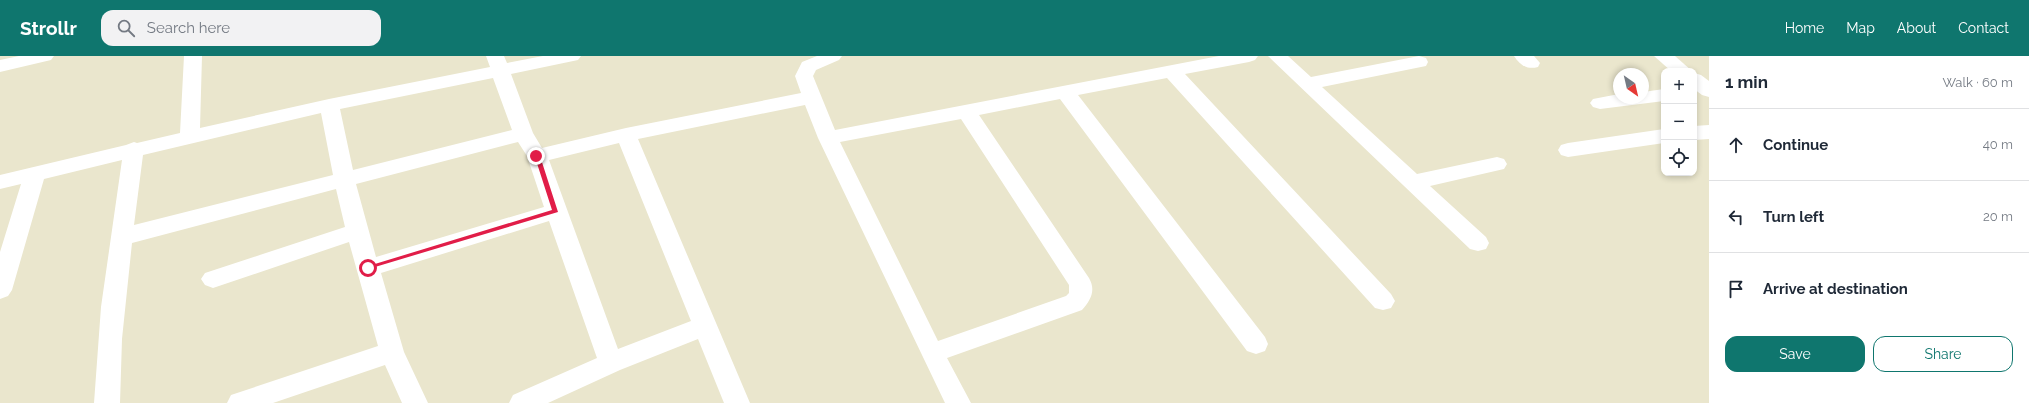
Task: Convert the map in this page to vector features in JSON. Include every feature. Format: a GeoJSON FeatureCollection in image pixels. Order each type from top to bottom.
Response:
{"type":"FeatureCollection","features":[{"type":"Feature","properties":{"kind":"street"},"geometry":{"type":"LineString","coordinates":[[0,66],[45,56]]}},
{"type":"Feature","properties":{"kind":"street"},"geometry":{"type":"LineString","coordinates":[[190,138],[193,56]]}},
{"type":"Feature","properties":{"kind":"street"},"geometry":{"type":"LineString","coordinates":[[0,182],[498,64],[572,56]]}},
{"type":"Feature","properties":{"kind":"street"},"geometry":{"type":"LineString","coordinates":[[833,56],[809,66],[804,76],[828,138],[932,353],[958,403]]}},
{"type":"Feature","properties":{"kind":"street"},"geometry":{"type":"LineString","coordinates":[[828,138],[1249,56]]}},
{"type":"Feature","properties":{"kind":"street"},"geometry":{"type":"LineString","coordinates":[[1277,56],[1478,243]]}},
{"type":"Feature","properties":{"kind":"street"},"geometry":{"type":"LineString","coordinates":[[1663,56],[1679,68]]}},
{"type":"Feature","properties":{"kind":"street"},"geometry":{"type":"LineString","coordinates":[[1307,84],[1419,62]]}},
{"type":"Feature","properties":{"kind":"street"},"geometry":{"type":"LineString","coordinates":[[498,64],[523,134],[536,156],[611,363]]}},
{"type":"Feature","properties":{"kind":"street"},"geometry":{"type":"LineString","coordinates":[[1172,72],[1383,301]]}},
{"type":"Feature","properties":{"kind":"street"},"geometry":{"type":"LineString","coordinates":[[1065,92],[1256,344]]}},
{"type":"Feature","properties":{"kind":"street"},"geometry":{"type":"LineString","coordinates":[[1649,97],[1661,95]]}},
{"type":"Feature","properties":{"kind":"street"},"geometry":{"type":"LineString","coordinates":[[536,156],[626,135],[812,97]]}},
{"type":"Feature","properties":{"kind":"street"},"geometry":{"type":"LineString","coordinates":[[1600,103],[1613,101]]}},
{"type":"Feature","properties":{"kind":"street"},"geometry":{"type":"LineString","coordinates":[[329,105],[344,179],[357,231],[392,352],[415,403]]}},
{"type":"Feature","properties":{"kind":"street"},"geometry":{"type":"LineString","coordinates":[[932,353],[1074,303],[1080,296],[1081,284],[966,110]]}},
{"type":"Feature","properties":{"kind":"street"},"geometry":{"type":"LineString","coordinates":[[1697,133],[1709,132]]}},
{"type":"Feature","properties":{"kind":"street"},"geometry":{"type":"LineString","coordinates":[[121,237],[523,134]]}},
{"type":"Feature","properties":{"kind":"street"},"geometry":{"type":"LineString","coordinates":[[626,135],[737,403]]}},
{"type":"Feature","properties":{"kind":"street"},"geometry":{"type":"LineString","coordinates":[[1568,150],[1661,136]]}},
{"type":"Feature","properties":{"kind":"street"},"geometry":{"type":"LineString","coordinates":[[107,403],[108,361],[121,237],[134,150]]}},
{"type":"Feature","properties":{"kind":"street"},"geometry":{"type":"LineString","coordinates":[[1412,183],[1497,164]]}},
{"type":"Feature","properties":{"kind":"street"},"geometry":{"type":"LineString","coordinates":[[0,290],[35,173]]}},
{"type":"Feature","properties":{"kind":"street"},"geometry":{"type":"LineString","coordinates":[[368,268],[556,211]]}},
{"type":"Feature","properties":{"kind":"street"},"geometry":{"type":"LineString","coordinates":[[214,279],[357,231]]}},
{"type":"Feature","properties":{"kind":"street"},"geometry":{"type":"LineString","coordinates":[[522,403],[611,363],[706,326]]}},
{"type":"Feature","properties":{"kind":"street"},"geometry":{"type":"LineString","coordinates":[[240,403],[392,352]]}},
{"type":"Feature","properties":{"kind":"route"},"geometry":{"type":"LineString","coordinates":[[368,268],[556,211],[536,156]]}}]}
